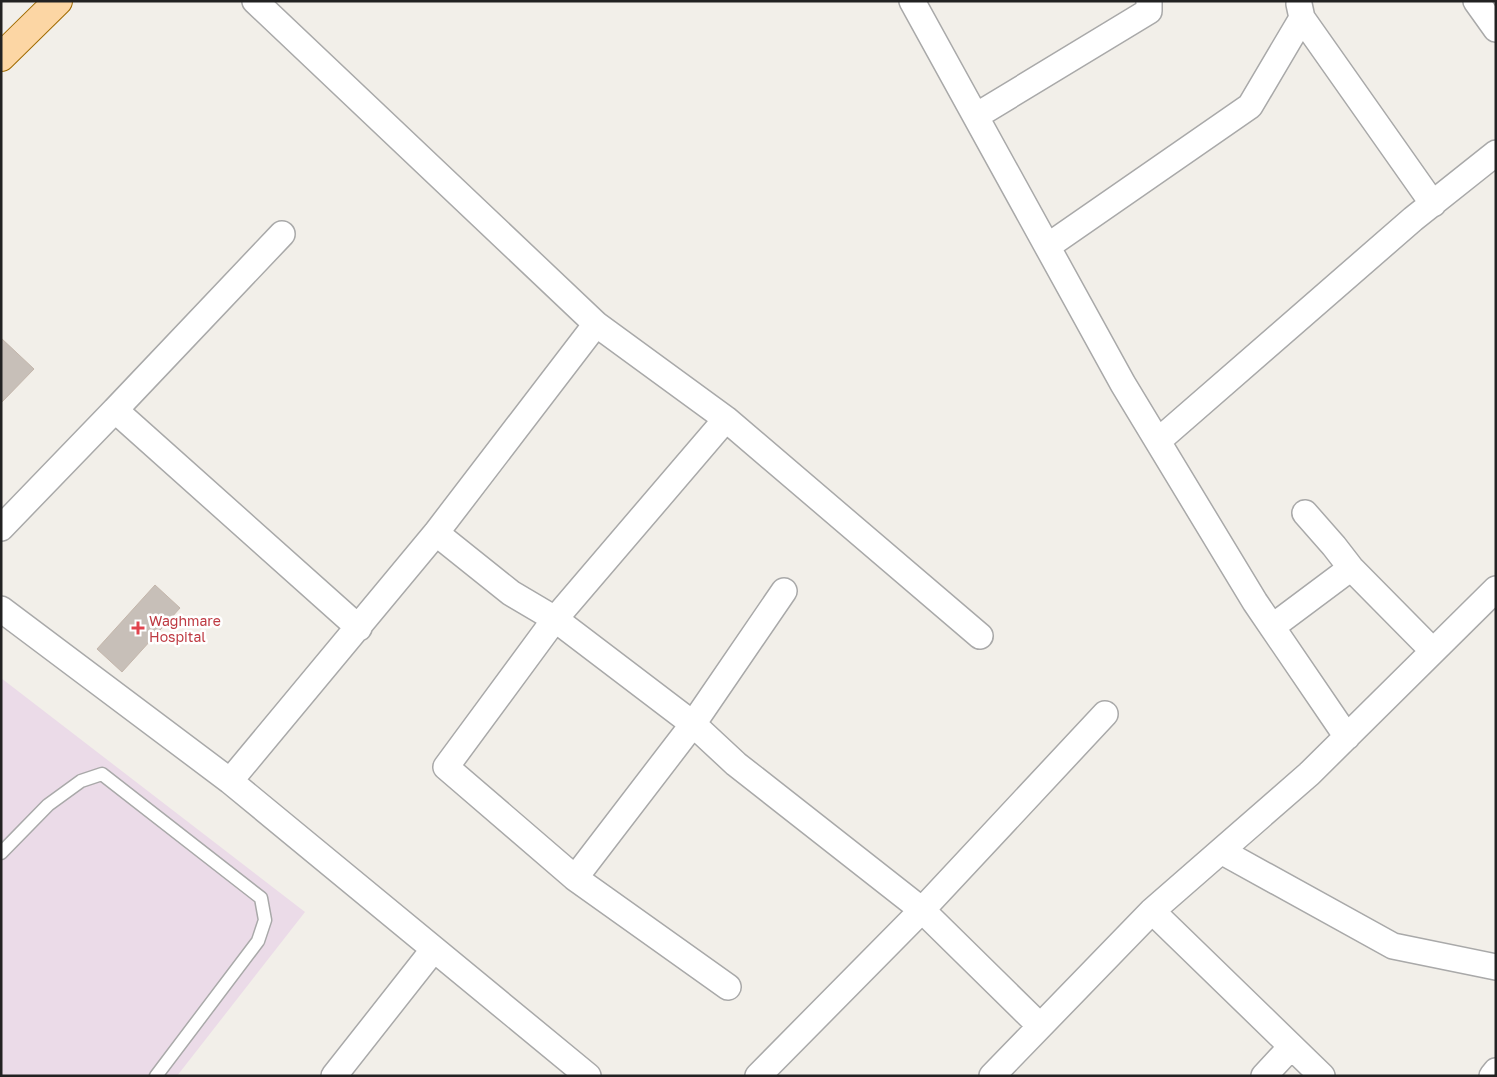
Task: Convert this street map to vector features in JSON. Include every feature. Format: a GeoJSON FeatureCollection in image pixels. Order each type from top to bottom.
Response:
{"type":"FeatureCollection","features":[{"type":"Feature","properties":{"kind":"main road"},"geometry":{"type":"LineString","coordinates":[[1,57],[58,1]]}},
{"type":"Feature","properties":{"kind":"street"},"geometry":{"type":"LineString","coordinates":[[255,1],[596,324],[726,419],[980,636]]}},
{"type":"Feature","properties":{"kind":"street"},"geometry":{"type":"LineString","coordinates":[[912,1],[1123,384],[1255,602],[1347,737]]}},
{"type":"Feature","properties":{"kind":"street"},"geometry":{"type":"LineString","coordinates":[[976,116],[1149,12],[1149,1]]}},
{"type":"Feature","properties":{"kind":"street"},"geometry":{"type":"LineString","coordinates":[[1476,1],[1496,30]]}},
{"type":"Feature","properties":{"kind":"street"},"geometry":{"type":"LineString","coordinates":[[1048,246],[1250,106],[1301,10],[1433,204]]}},
{"type":"Feature","properties":{"kind":"street"},"geometry":{"type":"LineString","coordinates":[[1158,441],[1433,204],[1496,153]]}},
{"type":"Feature","properties":{"kind":"street"},"geometry":{"type":"LineString","coordinates":[[1,528],[282,234]]}},
{"type":"Feature","properties":{"kind":"street"},"geometry":{"type":"LineString","coordinates":[[230,781],[436,533],[596,324]]}},
{"type":"Feature","properties":{"kind":"street"},"geometry":{"type":"LineString","coordinates":[[115,410],[359,628]]}},
{"type":"Feature","properties":{"kind":"street"},"geometry":{"type":"LineString","coordinates":[[726,419],[555,619],[446,767],[575,878],[728,986]]}},
{"type":"Feature","properties":{"kind":"street"},"geometry":{"type":"LineString","coordinates":[[1305,513],[1351,568],[1433,651]]}},
{"type":"Feature","properties":{"kind":"street"},"geometry":{"type":"LineString","coordinates":[[436,533],[511,593],[555,619],[693,724],[736,764],[922,910],[1040,1026]]}},
{"type":"Feature","properties":{"kind":"street"},"geometry":{"type":"LineString","coordinates":[[1272,627],[1351,568]]}},
{"type":"Feature","properties":{"kind":"street"},"geometry":{"type":"LineString","coordinates":[[992,1076],[1152,911],[1309,774],[1496,589]]}},
{"type":"Feature","properties":{"kind":"street"},"geometry":{"type":"LineString","coordinates":[[575,878],[693,724],[784,591]]}},
{"type":"Feature","properties":{"kind":"street"},"geometry":{"type":"LineString","coordinates":[[1,609],[230,781],[588,1076]]}},
{"type":"Feature","properties":{"kind":"street"},"geometry":{"type":"LineString","coordinates":[[758,1076],[922,910],[1105,714]]}},
{"type":"Feature","properties":{"kind":"street"},"geometry":{"type":"LineString","coordinates":[[1221,851],[1393,946],[1496,967]]}},
{"type":"Feature","properties":{"kind":"street"},"geometry":{"type":"LineString","coordinates":[[1152,911],[1322,1076]]}},
{"type":"Feature","properties":{"kind":"street"},"geometry":{"type":"LineString","coordinates":[[334,1076],[434,949]]}},
{"type":"Feature","properties":{"kind":"street"},"geometry":{"type":"LineString","coordinates":[[1264,1076],[1290,1047]]}},
{"type":"Feature","properties":{"kind":"street"},"geometry":{"type":"LineString","coordinates":[[1492,1076],[1496,1071]]}},
{"type":"Feature","properties":{"kind":"lane"},"geometry":{"type":"LineString","coordinates":[[1,853],[48,805],[81,781],[102,774],[261,898],[265,920],[258,940],[156,1076]]}},
{"type":"Feature","properties":{"kind":"shaded area"},"geometry":{"type":"Polygon","coordinates":[[[1,678],[305,912],[177,1076],[1,1076],[1,678]]]}},
{"type":"Feature","properties":{"kind":"building"},"geometry":{"type":"Polygon","coordinates":[[[1,338],[34,369],[1,403],[1,338]]]}},
{"type":"Feature","properties":{"kind":"building","name":"Waghmare Hospital"},"geometry":{"type":"Polygon","coordinates":[[[155,585],[180,608],[122,672],[97,649],[155,585]]]}},
{"type":"Feature","properties":{"kind":"place","name":"Waghmare Hospital"},"geometry":{"type":"Point","coordinates":[138,628]}}]}
